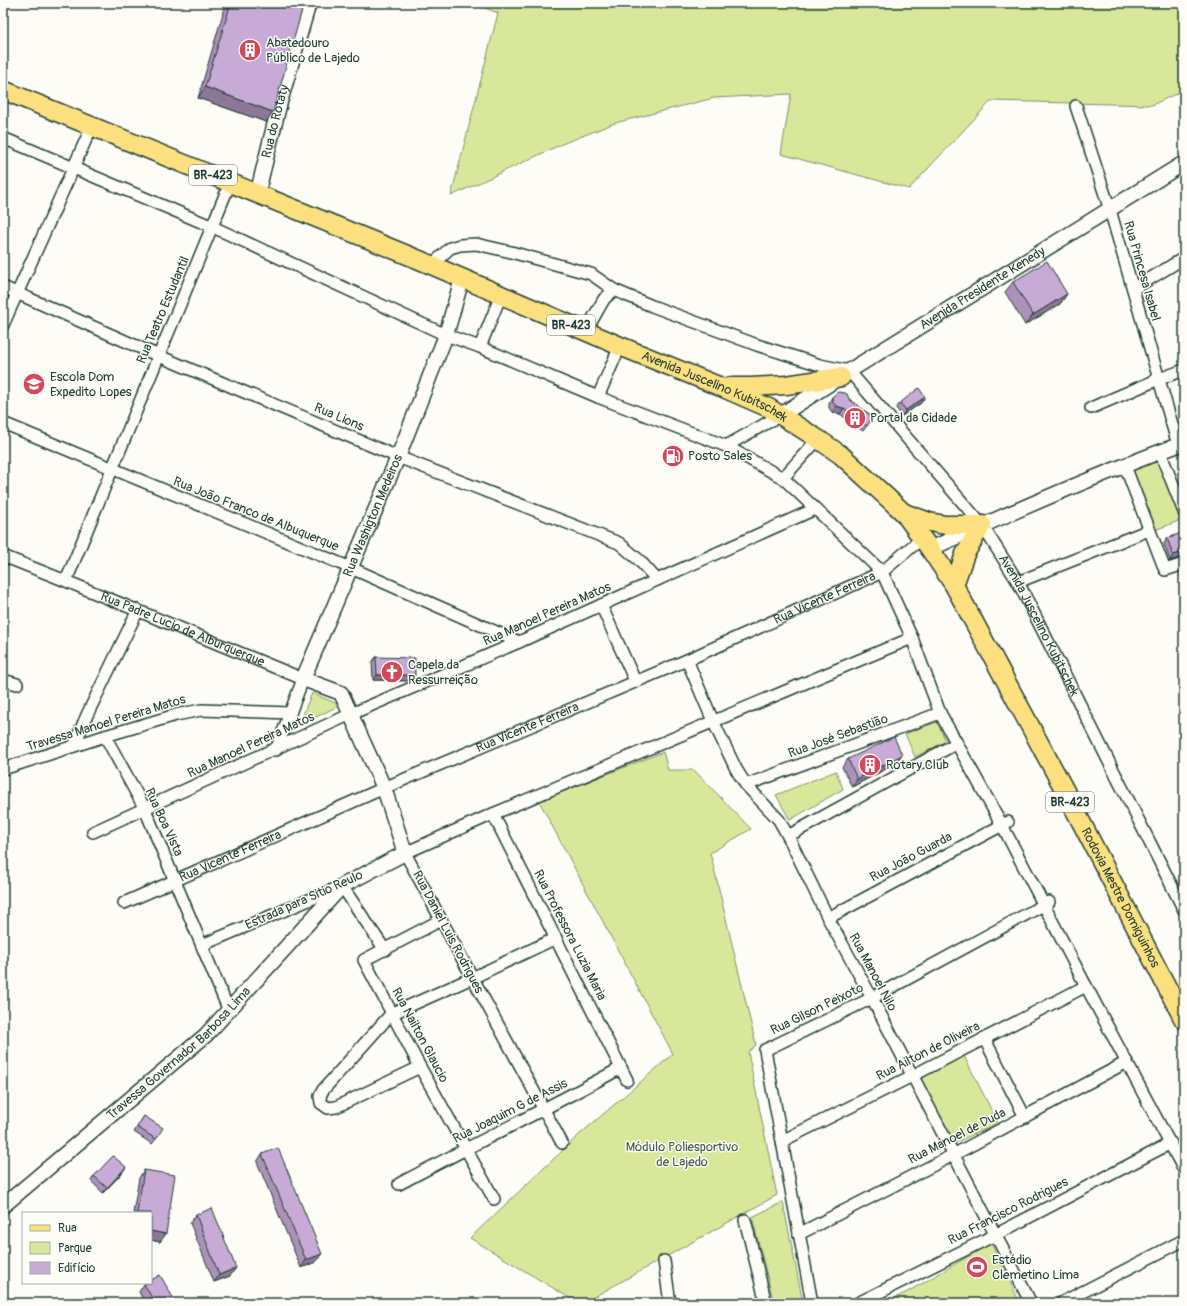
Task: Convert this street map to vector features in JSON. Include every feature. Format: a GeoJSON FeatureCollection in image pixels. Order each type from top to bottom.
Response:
{"type":"FeatureCollection","features":[{"type":"Feature","properties":{"kind":"main road","name":"BR-423"},"geometry":{"type":"LineString","coordinates":[[3,90],[257,195],[427,263]]}},
{"type":"Feature","properties":{"kind":"main road","name":"Avenida Juscelino Kubitschek"},"geometry":{"type":"LineString","coordinates":[[427,263],[586,332],[721,387],[769,408],[781,415],[841,455],[904,513],[954,585]]}},
{"type":"Feature","properties":{"kind":"main road"},"geometry":{"type":"LineString","coordinates":[[721,387],[786,385],[845,374]]}},
{"type":"Feature","properties":{"kind":"main road"},"geometry":{"type":"LineString","coordinates":[[904,513],[929,522],[945,525],[982,525]]}},
{"type":"Feature","properties":{"kind":"main road"},"geometry":{"type":"LineString","coordinates":[[954,585],[965,554],[982,525]]}},
{"type":"Feature","properties":{"kind":"main road","name":"Rodovia Mestre Domiguinhos"},"geometry":{"type":"LineString","coordinates":[[954,585],[1064,789],[1184,1020]]}},
{"type":"Feature","properties":{"kind":"street","name":"Rua do Rotaty"},"geometry":{"type":"LineString","coordinates":[[257,195],[280,102],[309,3]]}},
{"type":"Feature","properties":{"kind":"street","name":"Rua Princesa Isabel"},"geometry":{"type":"LineString","coordinates":[[1076,106],[1110,210],[1159,379],[1181,444]]}},
{"type":"Feature","properties":{"kind":"street"},"geometry":{"type":"LineString","coordinates":[[3,325],[92,126]]}},
{"type":"Feature","properties":{"kind":"street"},"geometry":{"type":"LineString","coordinates":[[3,138],[213,227],[446,335],[480,347],[598,397],[726,446],[783,478],[882,572],[912,638],[940,712],[1005,823],[1047,903],[1086,986],[1184,1170]]}},
{"type":"Feature","properties":{"kind":"street","name":"Avenida Presidente Kenedy"},"geometry":{"type":"LineString","coordinates":[[781,415],[1110,210],[1184,162]]}},
{"type":"Feature","properties":{"kind":"street","name":"Rua Teatro Estudantil"},"geometry":{"type":"LineString","coordinates":[[66,580],[230,183]]}},
{"type":"Feature","properties":{"kind":"street"},"geometry":{"type":"LineString","coordinates":[[427,263],[450,248],[460,245],[476,244],[591,274],[614,290],[652,306],[758,345],[845,374]]}},
{"type":"Feature","properties":{"kind":"street"},"geometry":{"type":"LineString","coordinates":[[1133,289],[1184,258]]}},
{"type":"Feature","properties":{"kind":"street","name":"Rua Washigton Medeiros"},"geometry":{"type":"LineString","coordinates":[[276,750],[303,679],[398,457],[446,335],[462,279]]}},
{"type":"Feature","properties":{"kind":"street","name":"Rua Lions"},"geometry":{"type":"LineString","coordinates":[[3,286],[159,356],[398,457],[619,543],[639,560],[657,580]]}},
{"type":"Feature","properties":{"kind":"street"},"geometry":{"type":"LineString","coordinates":[[586,332],[604,299],[614,290]]}},
{"type":"Feature","properties":{"kind":"street"},"geometry":{"type":"LineString","coordinates":[[480,347],[501,295]]}},
{"type":"Feature","properties":{"kind":"street"},"geometry":{"type":"LineString","coordinates":[[598,397],[620,346]]}},
{"type":"Feature","properties":{"kind":"street"},"geometry":{"type":"LineString","coordinates":[[1091,408],[1184,370]]}},
{"type":"Feature","properties":{"kind":"street","name":"Avenida Juscelino Kubitschek"},"geometry":{"type":"LineString","coordinates":[[845,374],[982,525],[1018,582],[1184,910]]}},
{"type":"Feature","properties":{"kind":"street"},"geometry":{"type":"LineString","coordinates":[[726,446],[781,415]]}},
{"type":"Feature","properties":{"kind":"street","name":"Rua João Franco de Albuquerque"},"geometry":{"type":"LineString","coordinates":[[3,423],[112,470],[351,568],[519,642]]}},
{"type":"Feature","properties":{"kind":"street"},"geometry":{"type":"LineString","coordinates":[[783,478],[818,439]]}},
{"type":"Feature","properties":{"kind":"street","name":"Rua Vicente Ferreira"},"geometry":{"type":"LineString","coordinates":[[124,903],[384,788],[687,660],[882,572],[926,544],[982,525],[1181,444]]}},
{"type":"Feature","properties":{"kind":"street"},"geometry":{"type":"LineString","coordinates":[[1160,452],[1184,510]]}},
{"type":"Feature","properties":{"kind":"street"},"geometry":{"type":"LineString","coordinates":[[1125,466],[1166,570],[1184,564]]}},
{"type":"Feature","properties":{"kind":"street","name":"Rua Manoel Pereira Matos"},"geometry":{"type":"LineString","coordinates":[[93,832],[276,750],[351,714],[519,642],[815,509]]}},
{"type":"Feature","properties":{"kind":"street"},"geometry":{"type":"LineString","coordinates":[[1018,582],[1149,530]]}},
{"type":"Feature","properties":{"kind":"street","name":"Rua Padre Lucio de Alburquerque"},"geometry":{"type":"LineString","coordinates":[[3,556],[66,580],[303,679],[341,693],[351,714]]}},
{"type":"Feature","properties":{"kind":"street"},"geometry":{"type":"LineString","coordinates":[[601,605],[635,681]]}},
{"type":"Feature","properties":{"kind":"street"},"geometry":{"type":"LineString","coordinates":[[74,746],[87,715],[138,610]]}},
{"type":"Feature","properties":{"kind":"street"},"geometry":{"type":"LineString","coordinates":[[405,853],[493,814],[912,638]]}},
{"type":"Feature","properties":{"kind":"street","name":"Rua Manoel Nilo"},"geometry":{"type":"LineString","coordinates":[[687,660],[736,770],[746,785],[779,820],[788,836],[828,918],[872,998],[1031,1303]]}},
{"type":"Feature","properties":{"kind":"street"},"geometry":{"type":"LineString","coordinates":[[3,680],[17,684]]}},
{"type":"Feature","properties":{"kind":"street","name":"Travessa Manoel Pereira Matos"},"geometry":{"type":"LineString","coordinates":[[3,769],[176,714],[201,710],[290,713]]}},
{"type":"Feature","properties":{"kind":"street","name":"Rua José Sebastião"},"geometry":{"type":"LineString","coordinates":[[746,785],[940,712]]}},
{"type":"Feature","properties":{"kind":"street","name":"Rua Daniel Luis Rodrigues"},"geometry":{"type":"LineString","coordinates":[[351,714],[384,788],[405,853],[562,1142]]}},
{"type":"Feature","properties":{"kind":"street","name":"Rua Boa Vista"},"geometry":{"type":"LineString","coordinates":[[105,736],[145,809],[229,1011]]}},
{"type":"Feature","properties":{"kind":"street"},"geometry":{"type":"LineString","coordinates":[[788,836],[958,742]]}},
{"type":"Feature","properties":{"kind":"street","name":"Rua Professora Luzia Maria"},"geometry":{"type":"LineString","coordinates":[[493,814],[622,1068]]}},
{"type":"Feature","properties":{"kind":"street","name":"Rua João Guarda"},"geometry":{"type":"LineString","coordinates":[[828,918],[1005,823]]}},
{"type":"Feature","properties":{"kind":"street","name":"Estrada para Sitio Reulo"},"geometry":{"type":"LineString","coordinates":[[202,944],[342,886],[405,853]]}},
{"type":"Feature","properties":{"kind":"street"},"geometry":{"type":"LineString","coordinates":[[342,886],[385,950]]}},
{"type":"Feature","properties":{"kind":"street","name":"Travessa Governador Barbosa Lima"},"geometry":{"type":"LineString","coordinates":[[3,1206],[206,1034],[229,1011],[342,886]]}},
{"type":"Feature","properties":{"kind":"street","name":"Rua Gilson Peixoto"},"geometry":{"type":"LineString","coordinates":[[812,1303],[765,1050],[872,998],[1047,903]]}},
{"type":"Feature","properties":{"kind":"street","name":"Rua Nailton Glaucio"},"geometry":{"type":"LineString","coordinates":[[441,920],[364,960],[391,1014],[494,1199]]}},
{"type":"Feature","properties":{"kind":"street"},"geometry":{"type":"LineString","coordinates":[[420,1067],[336,1107],[328,1108],[322,1103],[320,1096],[323,1090],[391,1014],[556,938]]}},
{"type":"Feature","properties":{"kind":"street","name":"Rua Ailton de Oliveira"},"geometry":{"type":"LineString","coordinates":[[782,1141],[1086,986]]}},
{"type":"Feature","properties":{"kind":"street"},"geometry":{"type":"LineString","coordinates":[[984,1038],[1024,1117]]}},
{"type":"Feature","properties":{"kind":"street","name":"Rua Manoel de Duda"},"geometry":{"type":"LineString","coordinates":[[799,1234],[1127,1062]]}},
{"type":"Feature","properties":{"kind":"street"},"geometry":{"type":"LineString","coordinates":[[622,1068],[627,1080]]}},
{"type":"Feature","properties":{"kind":"street","name":"Rua Joaquim G de Assis"},"geometry":{"type":"LineString","coordinates":[[398,1184],[466,1148],[544,1110],[622,1068]]}},
{"type":"Feature","properties":{"kind":"street","name":"Rua Francisco Rodrigues"},"geometry":{"type":"LineString","coordinates":[[858,1303],[995,1235],[1170,1143]]}},
{"type":"Feature","properties":{"kind":"street"},"geometry":{"type":"LineString","coordinates":[[745,1220],[766,1303]]}},
{"type":"Feature","properties":{"kind":"street"},"geometry":{"type":"LineString","coordinates":[[1061,1303],[1184,1240]]}},
{"type":"Feature","properties":{"kind":"street"},"geometry":{"type":"LineString","coordinates":[[664,1261],[670,1303]]}},
{"type":"Feature","properties":{"kind":"green space"},"geometry":{"type":"Polygon","coordinates":[[[472,3],[1177,3],[1184,20],[1184,90],[1152,105],[991,101],[909,189],[781,154],[791,94],[714,98],[615,123],[562,144],[451,196],[498,13],[472,3]]]}},
{"type":"Feature","properties":{"kind":"green space"},"geometry":{"type":"Polygon","coordinates":[[[1158,459],[1181,520],[1155,530],[1132,469],[1158,459]]]}},
{"type":"Feature","properties":{"kind":"green space"},"geometry":{"type":"Polygon","coordinates":[[[312,693],[340,705],[298,726],[312,693]]]}},
{"type":"Feature","properties":{"kind":"green space"},"geometry":{"type":"Polygon","coordinates":[[[937,722],[946,741],[915,757],[905,734],[937,722]]]}},
{"type":"Feature","properties":{"kind":"green space","name":"Módulo Poliesportivo de Lajedo"},"geometry":{"type":"Polygon","coordinates":[[[663,752],[668,770],[694,770],[751,829],[710,853],[756,1045],[748,1052],[777,1195],[583,1303],[578,1303],[470,1238],[579,1135],[673,1054],[539,801],[663,752]]]}},
{"type":"Feature","properties":{"kind":"green space"},"geometry":{"type":"Polygon","coordinates":[[[836,771],[843,789],[790,820],[776,795],[836,771]]]}},
{"type":"Feature","properties":{"kind":"green space"},"geometry":{"type":"Polygon","coordinates":[[[963,1054],[998,1123],[953,1144],[918,1077],[963,1054]]]}},
{"type":"Feature","properties":{"kind":"green space"},"geometry":{"type":"Polygon","coordinates":[[[783,1202],[803,1303],[774,1303],[752,1217],[783,1202]]]}},
{"type":"Feature","properties":{"kind":"green space","name":"Estádio Clemetino Lima"},"geometry":{"type":"Polygon","coordinates":[[[991,1243],[1020,1303],[885,1303],[911,1290],[991,1243]]]}},
{"type":"Feature","properties":{"kind":"building","name":"Abatedouro Público de Lajedo"},"geometry":{"type":"Polygon","coordinates":[[[231,3],[304,3],[273,112],[205,87],[231,3]]]}},
{"type":"Feature","properties":{"kind":"building"},"geometry":{"type":"Polygon","coordinates":[[[1047,261],[1067,294],[1033,315],[1013,282],[1047,261]]]}},
{"type":"Feature","properties":{"kind":"building"},"geometry":{"type":"Polygon","coordinates":[[[919,388],[925,397],[906,410],[900,403],[919,388]]]}},
{"type":"Feature","properties":{"kind":"building"},"geometry":{"type":"Polygon","coordinates":[[[838,392],[847,394],[849,399],[873,417],[867,426],[844,408],[836,406],[832,397],[838,392]]]}},
{"type":"Feature","properties":{"kind":"building"},"geometry":{"type":"Polygon","coordinates":[[[1184,532],[1184,552],[1173,555],[1167,538],[1184,532]]]}},
{"type":"Feature","properties":{"kind":"building","name":"Capela da Ressurreição"},"geometry":{"type":"Polygon","coordinates":[[[376,657],[415,658],[415,675],[377,675],[376,657]]]}},
{"type":"Feature","properties":{"kind":"building","name":"Rotary Club"},"geometry":{"type":"Polygon","coordinates":[[[894,737],[902,755],[857,779],[848,759],[894,737]]]}},
{"type":"Feature","properties":{"kind":"building"},"geometry":{"type":"Polygon","coordinates":[[[144,1116],[163,1128],[156,1139],[137,1127],[144,1116]]]}},
{"type":"Feature","properties":{"kind":"building"},"geometry":{"type":"Polygon","coordinates":[[[278,1148],[322,1254],[306,1260],[262,1154],[278,1148]]]}},
{"type":"Feature","properties":{"kind":"building"},"geometry":{"type":"Polygon","coordinates":[[[113,1156],[126,1167],[107,1188],[94,1176],[113,1156]]]}},
{"type":"Feature","properties":{"kind":"building"},"geometry":{"type":"Polygon","coordinates":[[[144,1170],[175,1175],[166,1234],[152,1231],[152,1212],[137,1212],[144,1170]]]}},
{"type":"Feature","properties":{"kind":"building"},"geometry":{"type":"Polygon","coordinates":[[[212,1208],[236,1268],[219,1275],[196,1215],[212,1208]]]}},
{"type":"Feature","properties":{"kind":"building"},"geometry":{"type":"Polygon","coordinates":[[[160,1275],[176,1303],[155,1303],[144,1284],[152,1284],[152,1279],[160,1275]]]}},
{"type":"Feature","properties":{"kind":"place","name":"Abatedouro Público de Lajedo"},"geometry":{"type":"Point","coordinates":[250,50]}},
{"type":"Feature","properties":{"kind":"place","name":"Escola Dom Expedito Lopes"},"geometry":{"type":"Point","coordinates":[34,384]}},
{"type":"Feature","properties":{"kind":"place","name":"Portal da Cidade"},"geometry":{"type":"Point","coordinates":[855,418]}},
{"type":"Feature","properties":{"kind":"place","name":"Posto Sales"},"geometry":{"type":"Point","coordinates":[673,456]}},
{"type":"Feature","properties":{"kind":"place","name":"Capela da Ressurreição"},"geometry":{"type":"Point","coordinates":[392,672]}},
{"type":"Feature","properties":{"kind":"place","name":"Rotary Club"},"geometry":{"type":"Point","coordinates":[870,765]}},
{"type":"Feature","properties":{"kind":"place","name":"Estádio Clemetino Lima"},"geometry":{"type":"Point","coordinates":[977,1267]}}]}
